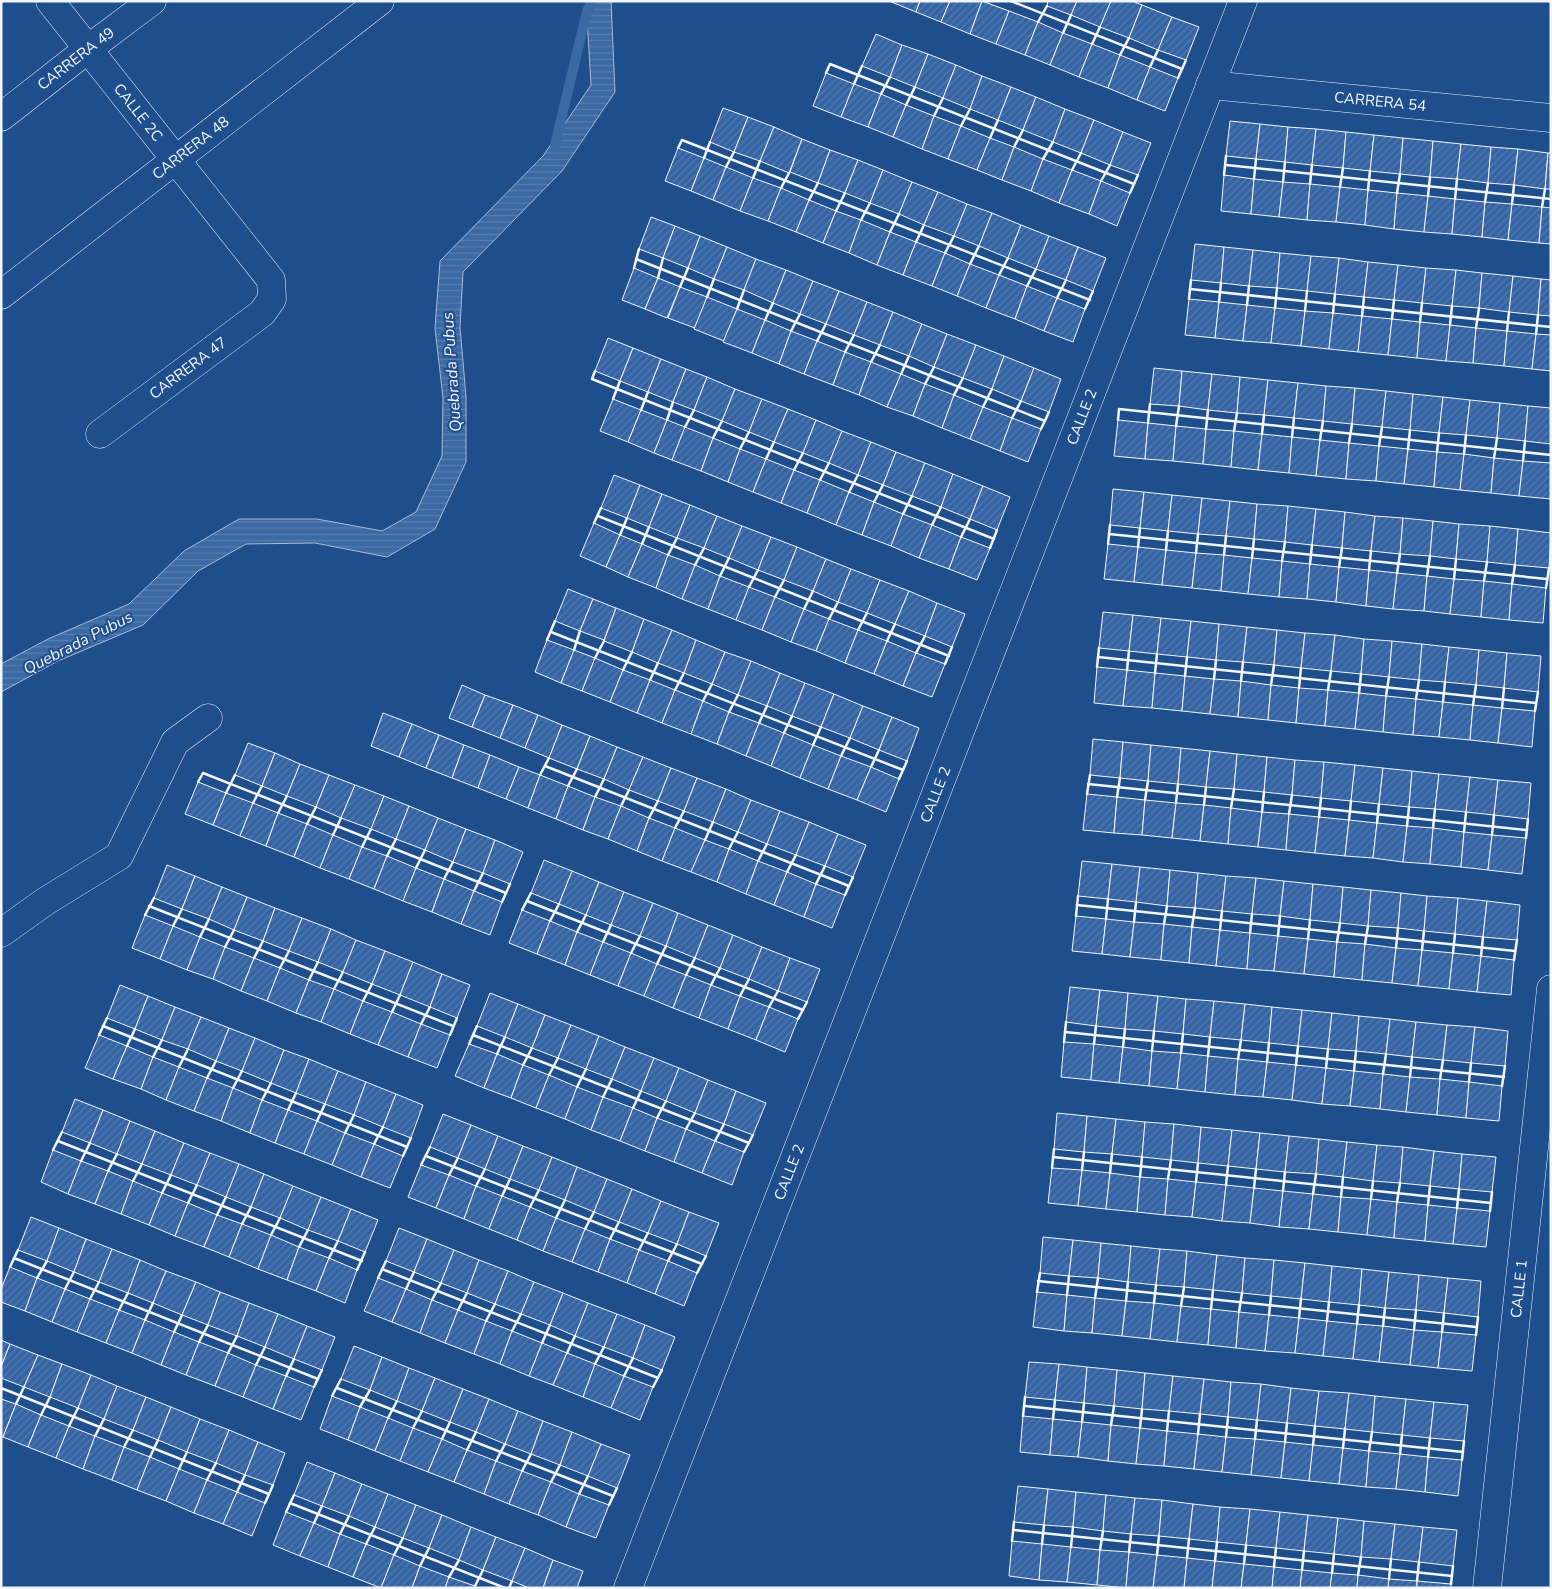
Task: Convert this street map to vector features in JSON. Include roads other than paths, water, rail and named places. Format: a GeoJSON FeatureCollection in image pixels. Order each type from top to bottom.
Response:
{"type":"FeatureCollection","features":[{"type":"Feature","properties":{"kind":"street","name":"CALLE 2C"},"geometry":{"type":"LineString","coordinates":[[50,1],[271,280],[272,299]]}},
{"type":"Feature","properties":{"kind":"street","name":"CARRERA 49"},"geometry":{"type":"LineString","coordinates":[[1,117],[152,1]]}},
{"type":"Feature","properties":{"kind":"street","name":"CARRERA 48"},"geometry":{"type":"LineString","coordinates":[[1,295],[380,1]]}},
{"type":"Feature","properties":{"kind":"street","name":"CALLE 2"},"geometry":{"type":"LineString","coordinates":[[628,1588],[1243,1]]}},
{"type":"Feature","properties":{"kind":"street","name":"CARRERA 54"},"geometry":{"type":"LineString","coordinates":[[1210,85],[1551,118]]}},
{"type":"Feature","properties":{"kind":"street","name":"CARRERA 47"},"geometry":{"type":"LineString","coordinates":[[100,434],[262,313],[272,299]]}},
{"type":"Feature","properties":{"kind":"street"},"geometry":{"type":"LineString","coordinates":[[1,933],[46,901],[119,856],[175,742],[208,718]]}},
{"type":"Feature","properties":{"kind":"street","name":"CALLE 1"},"geometry":{"type":"LineString","coordinates":[[1487,1588],[1551,989]]}},
{"type":"Feature","properties":{"kind":"water"},"geometry":{"type":"Polygon","coordinates":[[[586,1],[611,1],[615,92],[562,171],[463,272],[460,327],[466,397],[466,462],[435,529],[387,557],[315,543],[246,544],[198,571],[143,625],[58,661],[1,692],[1,664],[48,639],[129,604],[184,551],[239,519],[317,519],[382,531],[416,512],[442,456],[443,398],[435,328],[440,261],[543,156],[591,85],[586,1]]]}},
{"type":"Feature","properties":{"kind":"waterway","name":"Quebrada Pubus"},"geometry":{"type":"LineString","coordinates":[[555,145],[587,11],[592,1]]}}]}
